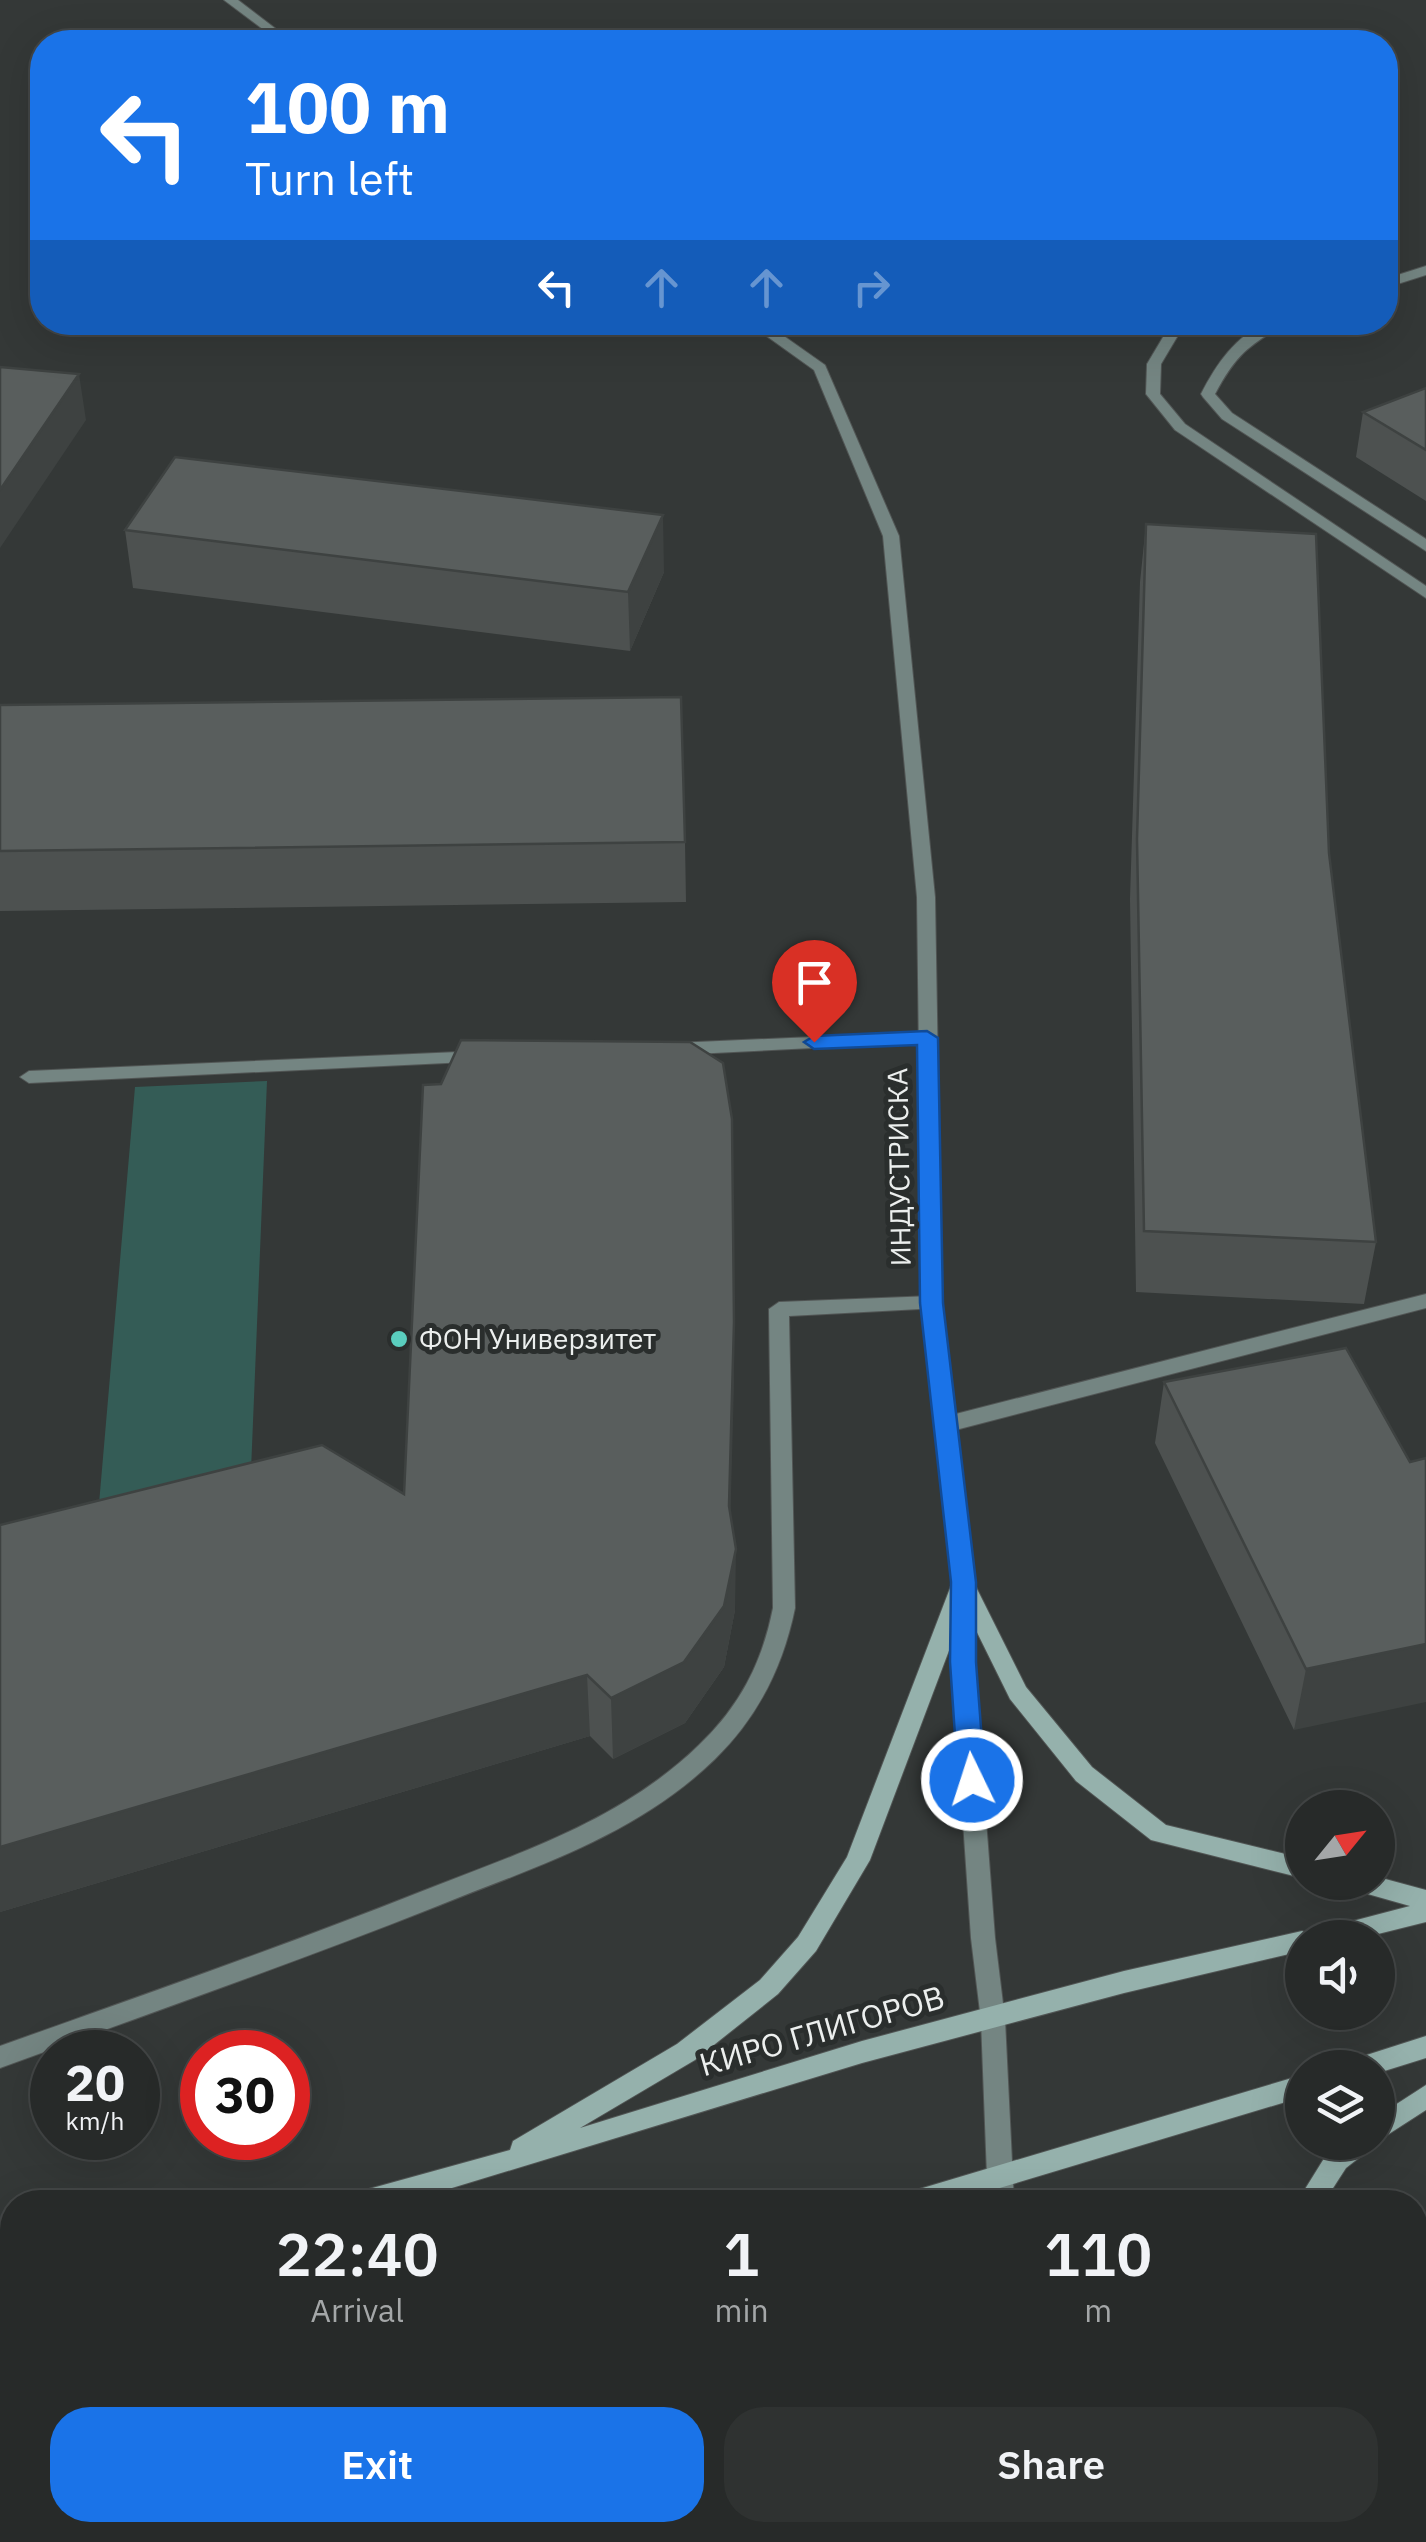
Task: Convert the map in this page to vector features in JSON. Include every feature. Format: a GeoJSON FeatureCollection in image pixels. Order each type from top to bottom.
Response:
{"type":"FeatureCollection","features":[{"type":"Feature","properties":{"kind":"street"},"geometry":{"type":"LineString","coordinates":[[230,0],[271,30]]}},
{"type":"Feature","properties":{"kind":"street"},"geometry":{"type":"LineString","coordinates":[[1398,280],[1426,270]]}},
{"type":"Feature","properties":{"kind":"street","name":"ИНДУСТРИСКА"},"geometry":{"type":"LineString","coordinates":[[773,335],[820,368],[891,536],[926,897],[932,1303],[964,1582],[964,1682],[993,2020],[1001,2190]]}},
{"type":"Feature","properties":{"kind":"street"},"geometry":{"type":"LineString","coordinates":[[1171,335],[1154,364],[1152,394],[1180,427],[1426,592]]}},
{"type":"Feature","properties":{"kind":"street"},"geometry":{"type":"LineString","coordinates":[[1252,335],[1228,355],[1208,394],[1227,416],[1426,546]]}},
{"type":"Feature","properties":{"kind":"street"},"geometry":{"type":"LineString","coordinates":[[656,1050],[927,1038]]}},
{"type":"Feature","properties":{"kind":"street"},"geometry":{"type":"LineString","coordinates":[[29,1077],[500,1056]]}},
{"type":"Feature","properties":{"kind":"street"},"geometry":{"type":"LineString","coordinates":[[944,1426],[1426,1301]]}},
{"type":"Feature","properties":{"kind":"street"},"geometry":{"type":"LineString","coordinates":[[0,2057],[380,1919],[566,1844],[626,1814],[672,1783],[751,1703],[772,1665],[779,1641],[784,1608],[779,1309],[932,1303]]}},
{"type":"Feature","properties":{"kind":"street"},"geometry":{"type":"LineString","coordinates":[[964,1582],[1018,1693],[1084,1774],[1160,1833],[1285,1864]]}},
{"type":"Feature","properties":{"kind":"street"},"geometry":{"type":"LineString","coordinates":[[485,2169],[617,2096],[686,2052],[768,1987],[806,1944],[858,1860],[964,1582]]}},
{"type":"Feature","properties":{"kind":"street"},"geometry":{"type":"LineString","coordinates":[[1395,1892],[1426,1900]]}},
{"type":"Feature","properties":{"kind":"street"},"geometry":{"type":"LineString","coordinates":[[1392,1920],[1426,1912]]}},
{"type":"Feature","properties":{"kind":"street","name":"КИРО ГЛИГОРОВ"},"geometry":{"type":"LineString","coordinates":[[409,2190],[862,2052],[1124,1982],[1285,1945]]}},
{"type":"Feature","properties":{"kind":"street"},"geometry":{"type":"LineString","coordinates":[[1395,2057],[1426,2047]]}},
{"type":"Feature","properties":{"kind":"street"},"geometry":{"type":"LineString","coordinates":[[1001,2190],[1285,2092]]}},
{"type":"Feature","properties":{"kind":"street"},"geometry":{"type":"LineString","coordinates":[[1395,2118],[1426,2096]]}},
{"type":"Feature","properties":{"kind":"street"},"geometry":{"type":"LineString","coordinates":[[1318,2190],[1337,2160]]}},
{"type":"Feature","properties":{"kind":"green space"},"geometry":{"type":"Polygon","coordinates":[[[267,1081],[249,1519],[97,1527],[135,1087],[267,1081]]]}},
{"type":"Feature","properties":{"kind":"building"},"geometry":{"type":"Polygon","coordinates":[[[0,367],[79,374],[0,490],[0,367]]]}},
{"type":"Feature","properties":{"kind":"building"},"geometry":{"type":"Polygon","coordinates":[[[1426,388],[1426,450],[1363,412],[1426,388]]]}},
{"type":"Feature","properties":{"kind":"building"},"geometry":{"type":"Polygon","coordinates":[[[175,457],[663,515],[628,592],[125,530],[175,457]]]}},
{"type":"Feature","properties":{"kind":"building"},"geometry":{"type":"Polygon","coordinates":[[[1146,524],[1316,534],[1329,853],[1376,1242],[1144,1231],[1137,839],[1146,524]]]}},
{"type":"Feature","properties":{"kind":"building"},"geometry":{"type":"Polygon","coordinates":[[[681,697],[685,842],[0,851],[0,705],[681,697]]]}},
{"type":"Feature","properties":{"kind":"building"},"geometry":{"type":"Polygon","coordinates":[[[461,1040],[690,1042],[723,1063],[732,1119],[734,1322],[729,1506],[736,1549],[724,1606],[684,1662],[611,1698],[587,1675],[0,1847],[0,1525],[322,1445],[404,1494],[423,1085],[441,1084],[461,1040]]]}},
{"type":"Feature","properties":{"kind":"building"},"geometry":{"type":"Polygon","coordinates":[[[1346,1348],[1410,1462],[1426,1458],[1426,1644],[1306,1669],[1164,1382],[1346,1348]]]}},
{"type":"Feature","properties":{"kind":"place","name":"ФОН Универзитет"},"geometry":{"type":"Point","coordinates":[399,1339]}},
{"type":"Feature","properties":{"kind":"route"},"geometry":{"type":"LineString","coordinates":[[814,1042],[927,1038],[932,1303],[964,1582],[963,1662],[972,1780]]}}]}
